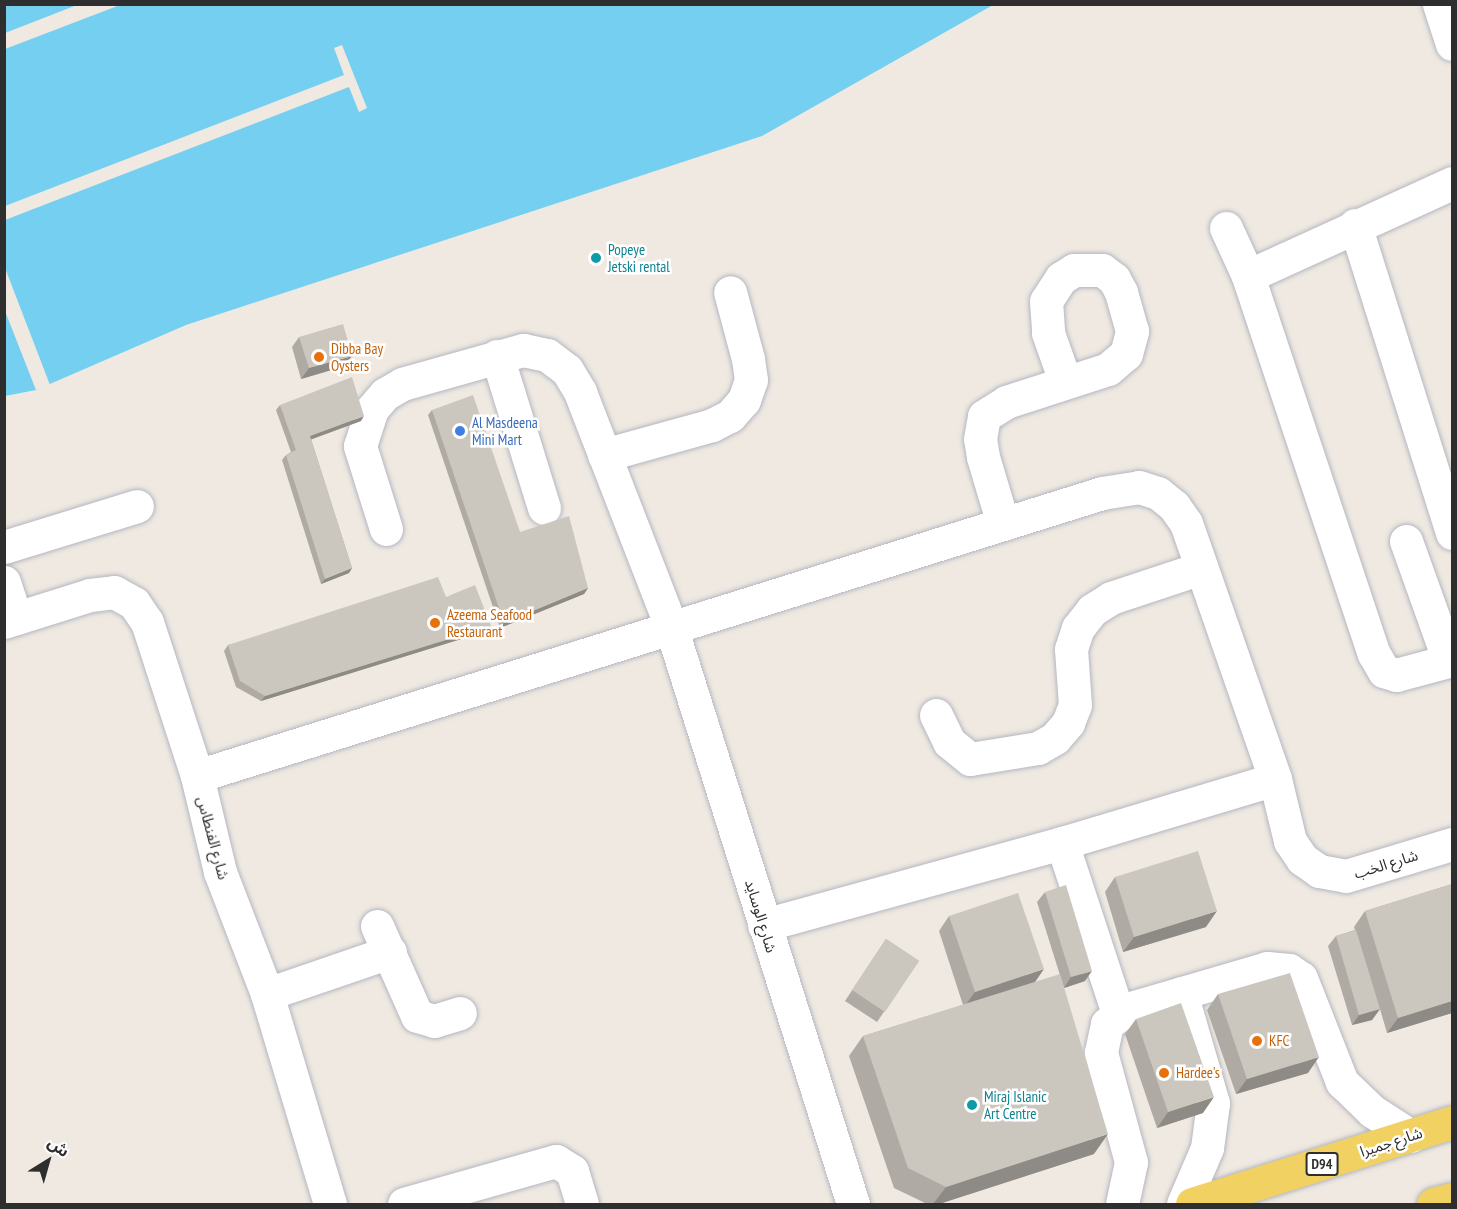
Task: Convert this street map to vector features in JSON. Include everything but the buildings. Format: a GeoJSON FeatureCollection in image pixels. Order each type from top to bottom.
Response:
{"type":"FeatureCollection","features":[{"type":"Feature","properties":{"kind":"main road","name":"شارع جميرا"},"geometry":{"type":"LineString","coordinates":[[1192,1204],[1452,1122]]}},
{"type":"Feature","properties":{"kind":"main road"},"geometry":{"type":"LineString","coordinates":[[1433,1204],[1452,1199]]}},
{"type":"Feature","properties":{"kind":"street"},"geometry":{"type":"LineString","coordinates":[[1438,4],[1452,44]]}},
{"type":"Feature","properties":{"kind":"street"},"geometry":{"type":"LineString","coordinates":[[1248,276],[1355,225],[1452,183]]}},
{"type":"Feature","properties":{"kind":"street"},"geometry":{"type":"LineString","coordinates":[[1355,225],[1452,533]]}},
{"type":"Feature","properties":{"kind":"street"},"geometry":{"type":"LineString","coordinates":[[1226,228],[1248,276],[1374,654],[1384,671],[1396,675],[1451,661],[1406,541]]}},
{"type":"Feature","properties":{"kind":"street"},"geometry":{"type":"LineString","coordinates":[[604,455],[712,425],[730,416],[744,400],[751,380],[748,359],[730,292]]}},
{"type":"Feature","properties":{"kind":"street","name":"شارع الوسايد"},"geometry":{"type":"LineString","coordinates":[[386,529],[360,446],[372,409],[402,384],[523,350],[547,355],[567,370],[604,455],[671,627],[853,1204]]}},
{"type":"Feature","properties":{"kind":"street"},"geometry":{"type":"LineString","coordinates":[[497,356],[544,508]]}},
{"type":"Feature","properties":{"kind":"street"},"geometry":{"type":"LineString","coordinates":[[1003,524],[983,457],[980,439],[984,416],[1006,402],[1065,381]]}},
{"type":"Feature","properties":{"kind":"street"},"geometry":{"type":"LineString","coordinates":[[197,776],[1120,487],[1139,487],[1158,493],[1174,506],[1186,524],[1275,779],[1062,843],[764,925]]}},
{"type":"Feature","properties":{"kind":"street"},"geometry":{"type":"LineString","coordinates":[[4,546],[137,506]]}},
{"type":"Feature","properties":{"kind":"street"},"geometry":{"type":"LineString","coordinates":[[936,716],[948,742],[970,759],[1038,748],[1062,730],[1075,705],[1071,649],[1078,628],[1092,610],[1112,598],[1201,568]]}},
{"type":"Feature","properties":{"kind":"street"},"geometry":{"type":"LineString","coordinates":[[4,582],[10,620]]}},
{"type":"Feature","properties":{"kind":"street","name":"شارع الفنطاس"},"geometry":{"type":"LineString","coordinates":[[10,620],[90,595],[114,592],[134,603],[147,622],[197,776],[220,872],[267,994],[330,1204]]}},
{"type":"Feature","properties":{"kind":"street","name":"شارع الخب"},"geometry":{"type":"LineString","coordinates":[[1275,779],[1290,841],[1302,859],[1319,872],[1346,876],[1452,844]]}},
{"type":"Feature","properties":{"kind":"street"},"geometry":{"type":"LineString","coordinates":[[1062,843],[1118,1013]]}},
{"type":"Feature","properties":{"kind":"street"},"geometry":{"type":"LineString","coordinates":[[267,994],[383,939],[417,1016],[434,1021],[460,1013]]}},
{"type":"Feature","properties":{"kind":"street"},"geometry":{"type":"LineString","coordinates":[[1122,1204],[1131,1162],[1101,1052],[1101,1037],[1118,1013],[1267,968],[1289,970],[1301,978],[1342,1082],[1372,1111],[1411,1136]]}},
{"type":"Feature","properties":{"kind":"street"},"geometry":{"type":"LineString","coordinates":[[1181,993],[1213,1103],[1207,1148],[1183,1204]]}},
{"type":"Feature","properties":{"kind":"street"},"geometry":{"type":"LineString","coordinates":[[406,1204],[556,1161],[572,1171],[582,1204]]}},
{"type":"Feature","properties":{"kind":"water"},"geometry":{"type":"Polygon","coordinates":[[[5,5],[993,5],[762,136],[186,325],[36,390],[5,396],[5,5]]]}},
{"type":"Feature","properties":{"kind":"pier"},"geometry":{"type":"Polygon","coordinates":[[[77,5],[120,5],[5,49],[5,33],[77,5]]]}},
{"type":"Feature","properties":{"kind":"pier"},"geometry":{"type":"Polygon","coordinates":[[[342,45],[367,108],[359,112],[349,87],[5,220],[5,206],[344,75],[334,48],[342,45]]]}},
{"type":"Feature","properties":{"kind":"pier"},"geometry":{"type":"Polygon","coordinates":[[[5,268],[50,385],[36,390],[5,311],[5,268]]]}},
{"type":"Feature","properties":{"kind":"place","name":"Popeye Jetski rental"},"geometry":{"type":"Point","coordinates":[596,258]}},
{"type":"Feature","properties":{"kind":"place","name":"Dibba Bay Oysters"},"geometry":{"type":"Point","coordinates":[319,357]}},
{"type":"Feature","properties":{"kind":"place","name":"Al Masdeena Mini Mart"},"geometry":{"type":"Point","coordinates":[460,431]}},
{"type":"Feature","properties":{"kind":"place","name":"Azeema Seafood Restaurant"},"geometry":{"type":"Point","coordinates":[435,623]}},
{"type":"Feature","properties":{"kind":"place","name":"KFC"},"geometry":{"type":"Point","coordinates":[1257,1041]}},
{"type":"Feature","properties":{"kind":"place","name":"Hardee's"},"geometry":{"type":"Point","coordinates":[1164,1073]}},
{"type":"Feature","properties":{"kind":"place","name":"Miraj Islanic Art Centre"},"geometry":{"type":"Point","coordinates":[972,1105]}}]}
